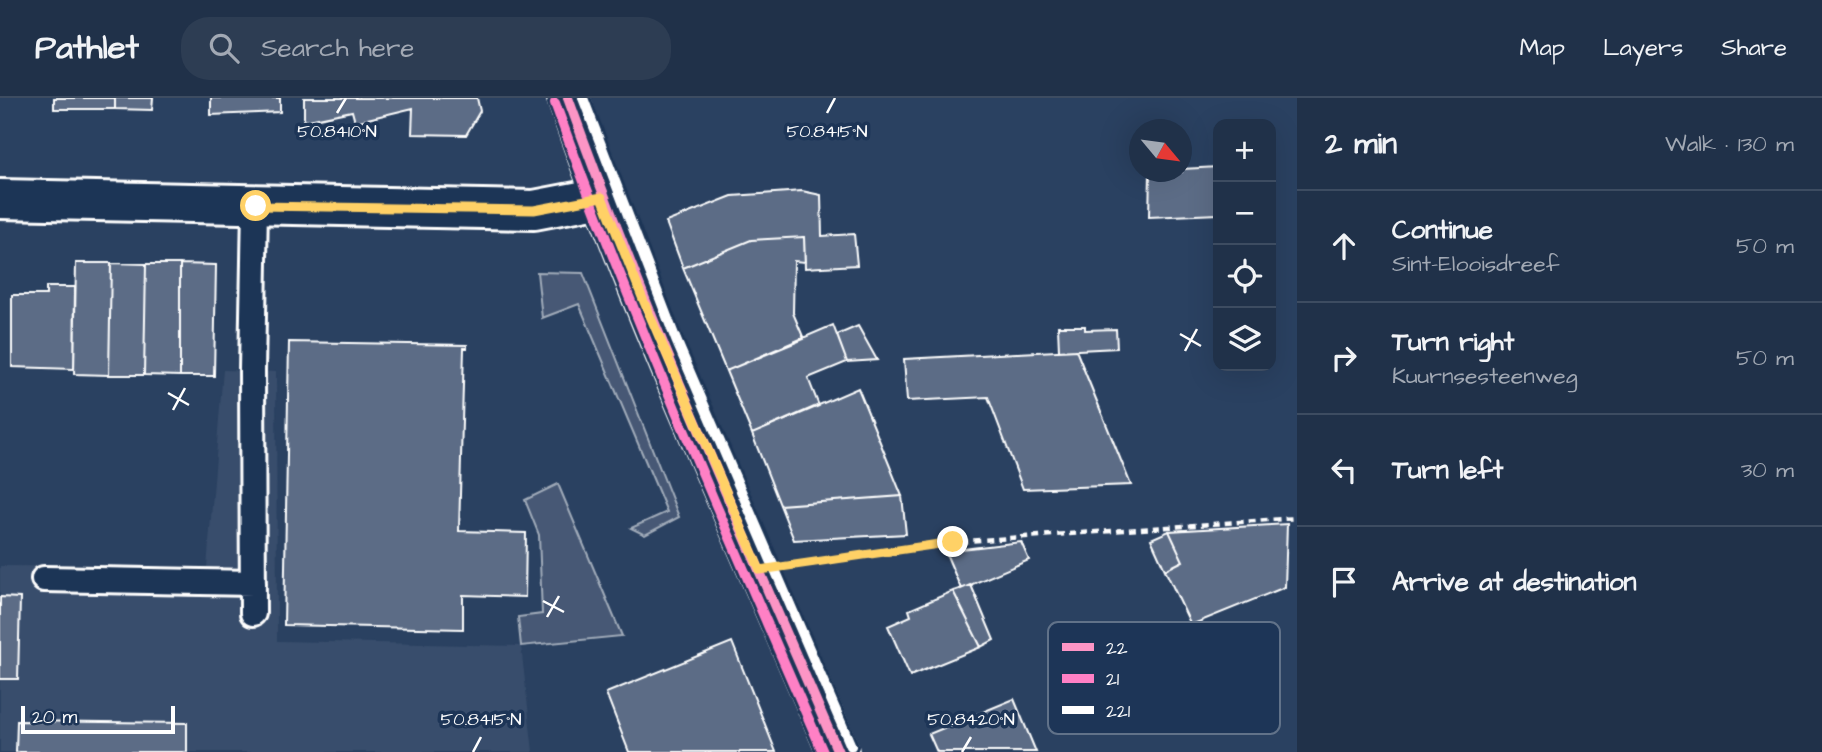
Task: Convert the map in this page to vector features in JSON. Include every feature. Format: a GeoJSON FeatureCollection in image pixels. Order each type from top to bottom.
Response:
{"type":"FeatureCollection","features":[{"type":"Feature","properties":{"kind":"street"},"geometry":{"type":"LineString","coordinates":[[568,98],[602,197],[644,302],[838,752]]}},
{"type":"Feature","properties":{"kind":"street"},"geometry":{"type":"LineString","coordinates":[[0,199],[534,210],[602,197]]}},
{"type":"Feature","properties":{"kind":"lane"},"geometry":{"type":"LineString","coordinates":[[253,613],[252,371],[256,206]]}},
{"type":"Feature","properties":{"kind":"lane"},"geometry":{"type":"LineString","coordinates":[[44,579],[253,583]]}},
{"type":"Feature","properties":{"kind":"path"},"geometry":{"type":"LineString","coordinates":[[760,570],[953,542],[1297,518]]}},
{"type":"Feature","properties":{"kind":"shaded area"},"geometry":{"type":"Polygon","coordinates":[[[537,272],[583,273],[679,517],[645,535],[631,528],[667,512],[579,304],[542,318],[537,272]]]}},
{"type":"Feature","properties":{"kind":"shaded area"},"geometry":{"type":"Polygon","coordinates":[[[223,370],[276,372],[277,641],[521,646],[533,752],[0,752],[0,566],[207,568],[223,370]]]}},
{"type":"Feature","properties":{"kind":"shaded area"},"geometry":{"type":"Polygon","coordinates":[[[558,484],[622,636],[521,646],[518,617],[542,614],[539,535],[525,500],[558,484]]]}},
{"type":"Feature","properties":{"kind":"building"},"geometry":{"type":"Polygon","coordinates":[[[54,98],[115,98],[115,109],[54,109],[54,98]]]}},
{"type":"Feature","properties":{"kind":"building"},"geometry":{"type":"Polygon","coordinates":[[[115,98],[153,98],[152,110],[115,109],[115,98]]]}},
{"type":"Feature","properties":{"kind":"building"},"geometry":{"type":"Polygon","coordinates":[[[211,98],[280,98],[280,112],[211,115],[211,98]]]}},
{"type":"Feature","properties":{"kind":"building"},"geometry":{"type":"Polygon","coordinates":[[[304,98],[477,98],[480,111],[466,135],[412,134],[413,108],[355,122],[352,111],[304,121],[304,98]]]}},
{"type":"Feature","properties":{"kind":"building"},"geometry":{"type":"Polygon","coordinates":[[[1213,167],[1213,214],[1149,217],[1150,182],[1192,182],[1192,168],[1213,167]]]}},
{"type":"Feature","properties":{"kind":"building"},"geometry":{"type":"Polygon","coordinates":[[[802,191],[821,195],[822,236],[854,234],[857,265],[805,268],[804,237],[751,240],[683,268],[666,222],[732,196],[802,191]]]}},
{"type":"Feature","properties":{"kind":"building"},"geometry":{"type":"Polygon","coordinates":[[[804,237],[805,262],[794,261],[793,313],[804,339],[726,371],[683,268],[751,240],[804,237]]]}},
{"type":"Feature","properties":{"kind":"building"},"geometry":{"type":"Polygon","coordinates":[[[76,263],[111,263],[109,375],[74,374],[76,263]]]}},
{"type":"Feature","properties":{"kind":"building"},"geometry":{"type":"Polygon","coordinates":[[[111,263],[146,264],[144,375],[109,375],[111,263]]]}},
{"type":"Feature","properties":{"kind":"building"},"geometry":{"type":"Polygon","coordinates":[[[146,264],[180,264],[180,376],[144,375],[146,264]]]}},
{"type":"Feature","properties":{"kind":"building"},"geometry":{"type":"Polygon","coordinates":[[[180,264],[216,265],[214,376],[180,376],[180,264]]]}},
{"type":"Feature","properties":{"kind":"building"},"geometry":{"type":"Polygon","coordinates":[[[46,287],[75,287],[74,369],[12,367],[12,295],[46,295],[46,287]]]}},
{"type":"Feature","properties":{"kind":"building"},"geometry":{"type":"Polygon","coordinates":[[[833,325],[847,362],[808,378],[819,406],[752,434],[726,371],[833,325]]]}},
{"type":"Feature","properties":{"kind":"building"},"geometry":{"type":"Polygon","coordinates":[[[858,326],[877,360],[847,362],[837,335],[858,326]]]}},
{"type":"Feature","properties":{"kind":"building"},"geometry":{"type":"Polygon","coordinates":[[[1058,326],[1085,326],[1085,330],[1116,329],[1117,348],[1059,351],[1058,326]]]}},
{"type":"Feature","properties":{"kind":"building"},"geometry":{"type":"Polygon","coordinates":[[[289,342],[467,345],[467,348],[464,348],[459,531],[526,533],[525,597],[463,595],[463,629],[284,625],[289,342]]]}},
{"type":"Feature","properties":{"kind":"building"},"geometry":{"type":"Polygon","coordinates":[[[1076,350],[1131,485],[1023,489],[988,397],[907,401],[904,359],[1076,350]]]}},
{"type":"Feature","properties":{"kind":"building"},"geometry":{"type":"Polygon","coordinates":[[[858,388],[902,496],[780,505],[752,434],[858,388]]]}},
{"type":"Feature","properties":{"kind":"building"},"geometry":{"type":"Polygon","coordinates":[[[902,496],[906,534],[794,540],[780,505],[902,496]]]}},
{"type":"Feature","properties":{"kind":"building"},"geometry":{"type":"Polygon","coordinates":[[[1287,524],[1285,587],[1198,622],[1190,622],[1165,570],[1183,561],[1169,531],[1287,524]]]}},
{"type":"Feature","properties":{"kind":"building"},"geometry":{"type":"Polygon","coordinates":[[[1169,531],[1183,561],[1165,570],[1151,539],[1169,531]]]}},
{"type":"Feature","properties":{"kind":"building"},"geometry":{"type":"Polygon","coordinates":[[[1021,542],[1029,560],[961,589],[945,551],[1021,542]]]}},
{"type":"Feature","properties":{"kind":"building"},"geometry":{"type":"Polygon","coordinates":[[[971,585],[994,640],[981,647],[953,591],[971,585]]]}},
{"type":"Feature","properties":{"kind":"building"},"geometry":{"type":"Polygon","coordinates":[[[953,591],[981,647],[910,676],[888,626],[911,616],[909,610],[953,591]]]}},
{"type":"Feature","properties":{"kind":"building"},"geometry":{"type":"Polygon","coordinates":[[[0,597],[20,598],[18,679],[0,679],[0,597]]]}},
{"type":"Feature","properties":{"kind":"building"},"geometry":{"type":"Polygon","coordinates":[[[732,642],[776,752],[629,752],[606,693],[732,642]]]}},
{"type":"Feature","properties":{"kind":"building"},"geometry":{"type":"Polygon","coordinates":[[[1014,699],[1036,752],[937,752],[929,734],[1014,699]]]}},
{"type":"Feature","properties":{"kind":"building"},"geometry":{"type":"Polygon","coordinates":[[[17,721],[187,723],[187,752],[16,752],[17,721]]]}},
{"type":"Feature","properties":{"kind":"transit line","name":"22"},"geometry":{"type":"LineString","coordinates":[[568,98],[664,345],[838,752]]}},
{"type":"Feature","properties":{"kind":"transit line","name":"221"},"geometry":{"type":"LineString","coordinates":[[583,98],[676,340],[851,746]]}},
{"type":"Feature","properties":{"kind":"transit line","name":"21"},"geometry":{"type":"LineString","coordinates":[[555,103],[650,348],[823,752]]}},
{"type":"Feature","properties":{"kind":"route"},"geometry":{"type":"LineString","coordinates":[[256,206],[534,210],[602,197],[644,302],[760,570],[953,542]]}}]}
